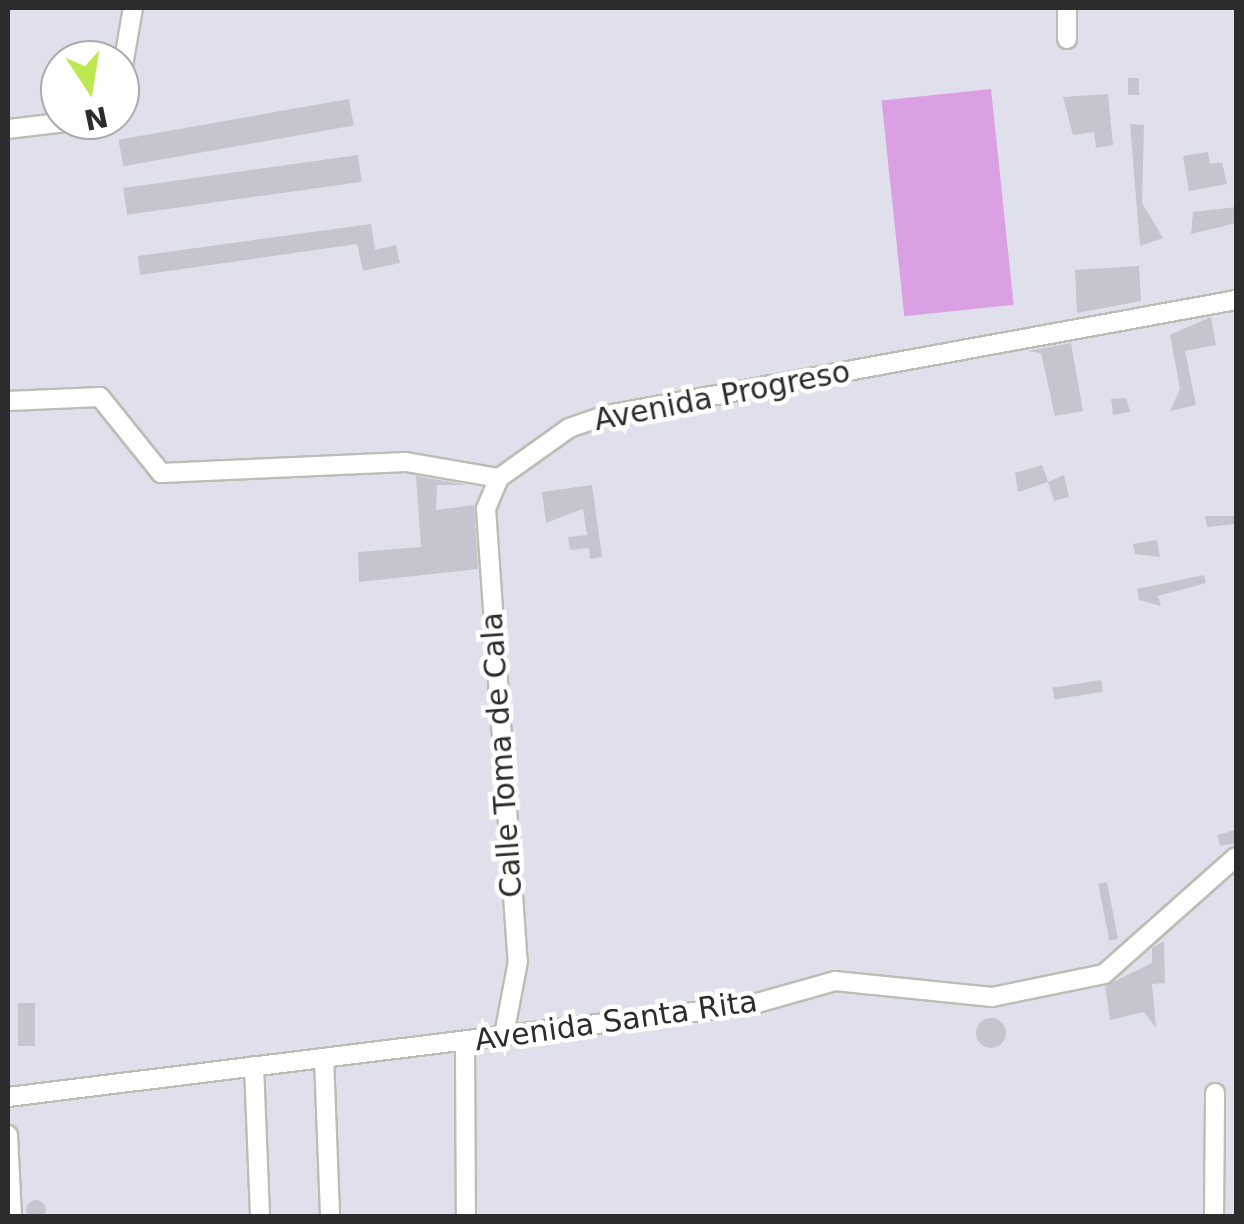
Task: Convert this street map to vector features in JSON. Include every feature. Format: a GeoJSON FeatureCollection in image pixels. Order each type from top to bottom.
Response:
{"type":"FeatureCollection","features":[{"type":"Feature","properties":{"kind":"street"},"geometry":{"type":"LineString","coordinates":[[128,40],[134,8]]}},
{"type":"Feature","properties":{"kind":"street"},"geometry":{"type":"LineString","coordinates":[[1067,8],[1067,39]]}},
{"type":"Feature","properties":{"kind":"street"},"geometry":{"type":"LineString","coordinates":[[8,129],[40,125]]}},
{"type":"Feature","properties":{"kind":"street","name":"Avenida Progreso"},"geometry":{"type":"LineString","coordinates":[[499,478],[569,428],[606,415],[1236,300]]}},
{"type":"Feature","properties":{"kind":"street"},"geometry":{"type":"LineString","coordinates":[[8,402],[100,397],[161,473],[406,462],[499,478]]}},
{"type":"Feature","properties":{"kind":"street","name":"Calle Toma de Cala"},"geometry":{"type":"LineString","coordinates":[[499,478],[486,509],[518,961],[504,1035]]}},
{"type":"Feature","properties":{"kind":"street","name":"Avenida Santa Rita"},"geometry":{"type":"LineString","coordinates":[[8,1097],[750,1006],[835,980],[940,985],[982,998],[1101,975],[1236,856]]}},
{"type":"Feature","properties":{"kind":"street"},"geometry":{"type":"LineString","coordinates":[[465,1042],[466,1216]]}},
{"type":"Feature","properties":{"kind":"street"},"geometry":{"type":"LineString","coordinates":[[324,1058],[330,1216]]}},
{"type":"Feature","properties":{"kind":"street"},"geometry":{"type":"LineString","coordinates":[[254,1066],[260,1216]]}},
{"type":"Feature","properties":{"kind":"street"},"geometry":{"type":"LineString","coordinates":[[1214,1093],[1214,1216]]}},
{"type":"Feature","properties":{"kind":"street"},"geometry":{"type":"LineString","coordinates":[[8,1136],[12,1216]]}},
{"type":"Feature","properties":{"kind":"shaded area"},"geometry":{"type":"Polygon","coordinates":[[[991,89],[1014,305],[904,316],[882,100],[991,89]]]}},
{"type":"Feature","properties":{"kind":"building"},"geometry":{"type":"Polygon","coordinates":[[[1128,78],[1139,78],[1139,95],[1128,95],[1128,78]]]}},
{"type":"Feature","properties":{"kind":"building"},"geometry":{"type":"Polygon","coordinates":[[[1108,94],[1113,145],[1096,148],[1094,132],[1073,135],[1063,97],[1108,94]]]}},
{"type":"Feature","properties":{"kind":"building"},"geometry":{"type":"Polygon","coordinates":[[[349,99],[354,126],[123,166],[119,140],[140,140],[140,136],[349,99]]]}},
{"type":"Feature","properties":{"kind":"building"},"geometry":{"type":"Polygon","coordinates":[[[1130,124],[1144,125],[1142,203],[1163,238],[1140,246],[1130,124]]]}},
{"type":"Feature","properties":{"kind":"building"},"geometry":{"type":"Polygon","coordinates":[[[1208,152],[1210,164],[1222,162],[1227,184],[1189,191],[1183,156],[1208,152]]]}},
{"type":"Feature","properties":{"kind":"building"},"geometry":{"type":"Polygon","coordinates":[[[358,155],[362,182],[127,215],[123,188],[358,155]]]}},
{"type":"Feature","properties":{"kind":"building"},"geometry":{"type":"Polygon","coordinates":[[[1236,207],[1236,223],[1191,234],[1193,212],[1236,207]]]}},
{"type":"Feature","properties":{"kind":"building"},"geometry":{"type":"Polygon","coordinates":[[[371,224],[375,250],[396,245],[400,263],[363,271],[357,244],[140,275],[138,256],[371,224]]]}},
{"type":"Feature","properties":{"kind":"building"},"geometry":{"type":"Polygon","coordinates":[[[1139,266],[1141,301],[1077,313],[1075,270],[1139,266]]]}},
{"type":"Feature","properties":{"kind":"building"},"geometry":{"type":"Polygon","coordinates":[[[1211,317],[1216,345],[1185,351],[1196,405],[1170,411],[1180,389],[1170,335],[1211,317]]]}},
{"type":"Feature","properties":{"kind":"building"},"geometry":{"type":"Polygon","coordinates":[[[1071,343],[1083,411],[1055,416],[1041,353],[1028,351],[1071,343]]]}},
{"type":"Feature","properties":{"kind":"building"},"geometry":{"type":"Polygon","coordinates":[[[1126,398],[1130,412],[1113,415],[1111,399],[1126,398]]]}},
{"type":"Feature","properties":{"kind":"building"},"geometry":{"type":"Polygon","coordinates":[[[1042,465],[1048,482],[1018,492],[1015,473],[1042,465]]]}},
{"type":"Feature","properties":{"kind":"building"},"geometry":{"type":"Polygon","coordinates":[[[1064,475],[1069,497],[1054,501],[1048,482],[1064,475]]]}},
{"type":"Feature","properties":{"kind":"building"},"geometry":{"type":"Polygon","coordinates":[[[416,476],[467,485],[437,485],[436,510],[474,505],[478,569],[359,582],[358,552],[421,547],[416,476]]]}},
{"type":"Feature","properties":{"kind":"building"},"geometry":{"type":"Polygon","coordinates":[[[592,485],[602,557],[590,559],[589,548],[570,550],[568,537],[587,535],[583,509],[546,523],[542,492],[592,485]]]}},
{"type":"Feature","properties":{"kind":"building"},"geometry":{"type":"Polygon","coordinates":[[[1205,516],[1236,516],[1236,524],[1207,527],[1205,516]]]}},
{"type":"Feature","properties":{"kind":"building"},"geometry":{"type":"Polygon","coordinates":[[[1157,540],[1160,557],[1135,554],[1133,544],[1157,540]]]}},
{"type":"Feature","properties":{"kind":"building"},"geometry":{"type":"Polygon","coordinates":[[[1204,575],[1206,583],[1158,596],[1161,606],[1139,600],[1137,589],[1204,575]]]}},
{"type":"Feature","properties":{"kind":"building"},"geometry":{"type":"Polygon","coordinates":[[[1101,680],[1103,692],[1054,700],[1053,688],[1101,680]]]}},
{"type":"Feature","properties":{"kind":"building"},"geometry":{"type":"Polygon","coordinates":[[[1236,830],[1236,843],[1220,846],[1217,835],[1236,830]]]}},
{"type":"Feature","properties":{"kind":"building"},"geometry":{"type":"Polygon","coordinates":[[[1107,882],[1118,939],[1109,941],[1098,884],[1107,882]]]}},
{"type":"Feature","properties":{"kind":"building"},"geometry":{"type":"Polygon","coordinates":[[[1164,941],[1165,983],[1152,984],[1156,1028],[1144,1012],[1110,1020],[1105,986],[1152,963],[1152,948],[1164,941]]]}},
{"type":"Feature","properties":{"kind":"building"},"geometry":{"type":"Polygon","coordinates":[[[18,1003],[35,1003],[35,1046],[18,1046],[18,1003]]]}},
{"type":"Feature","properties":{"kind":"building"},"geometry":{"type":"Polygon","coordinates":[[[991,1018],[1001,1023],[1006,1033],[1001,1043],[991,1048],[981,1043],[976,1033],[981,1023],[991,1018]]]}},
{"type":"Feature","properties":{"kind":"building"},"geometry":{"type":"Polygon","coordinates":[[[36,1200],[46,1210],[36,1220],[26,1210],[36,1200]]]}}]}
